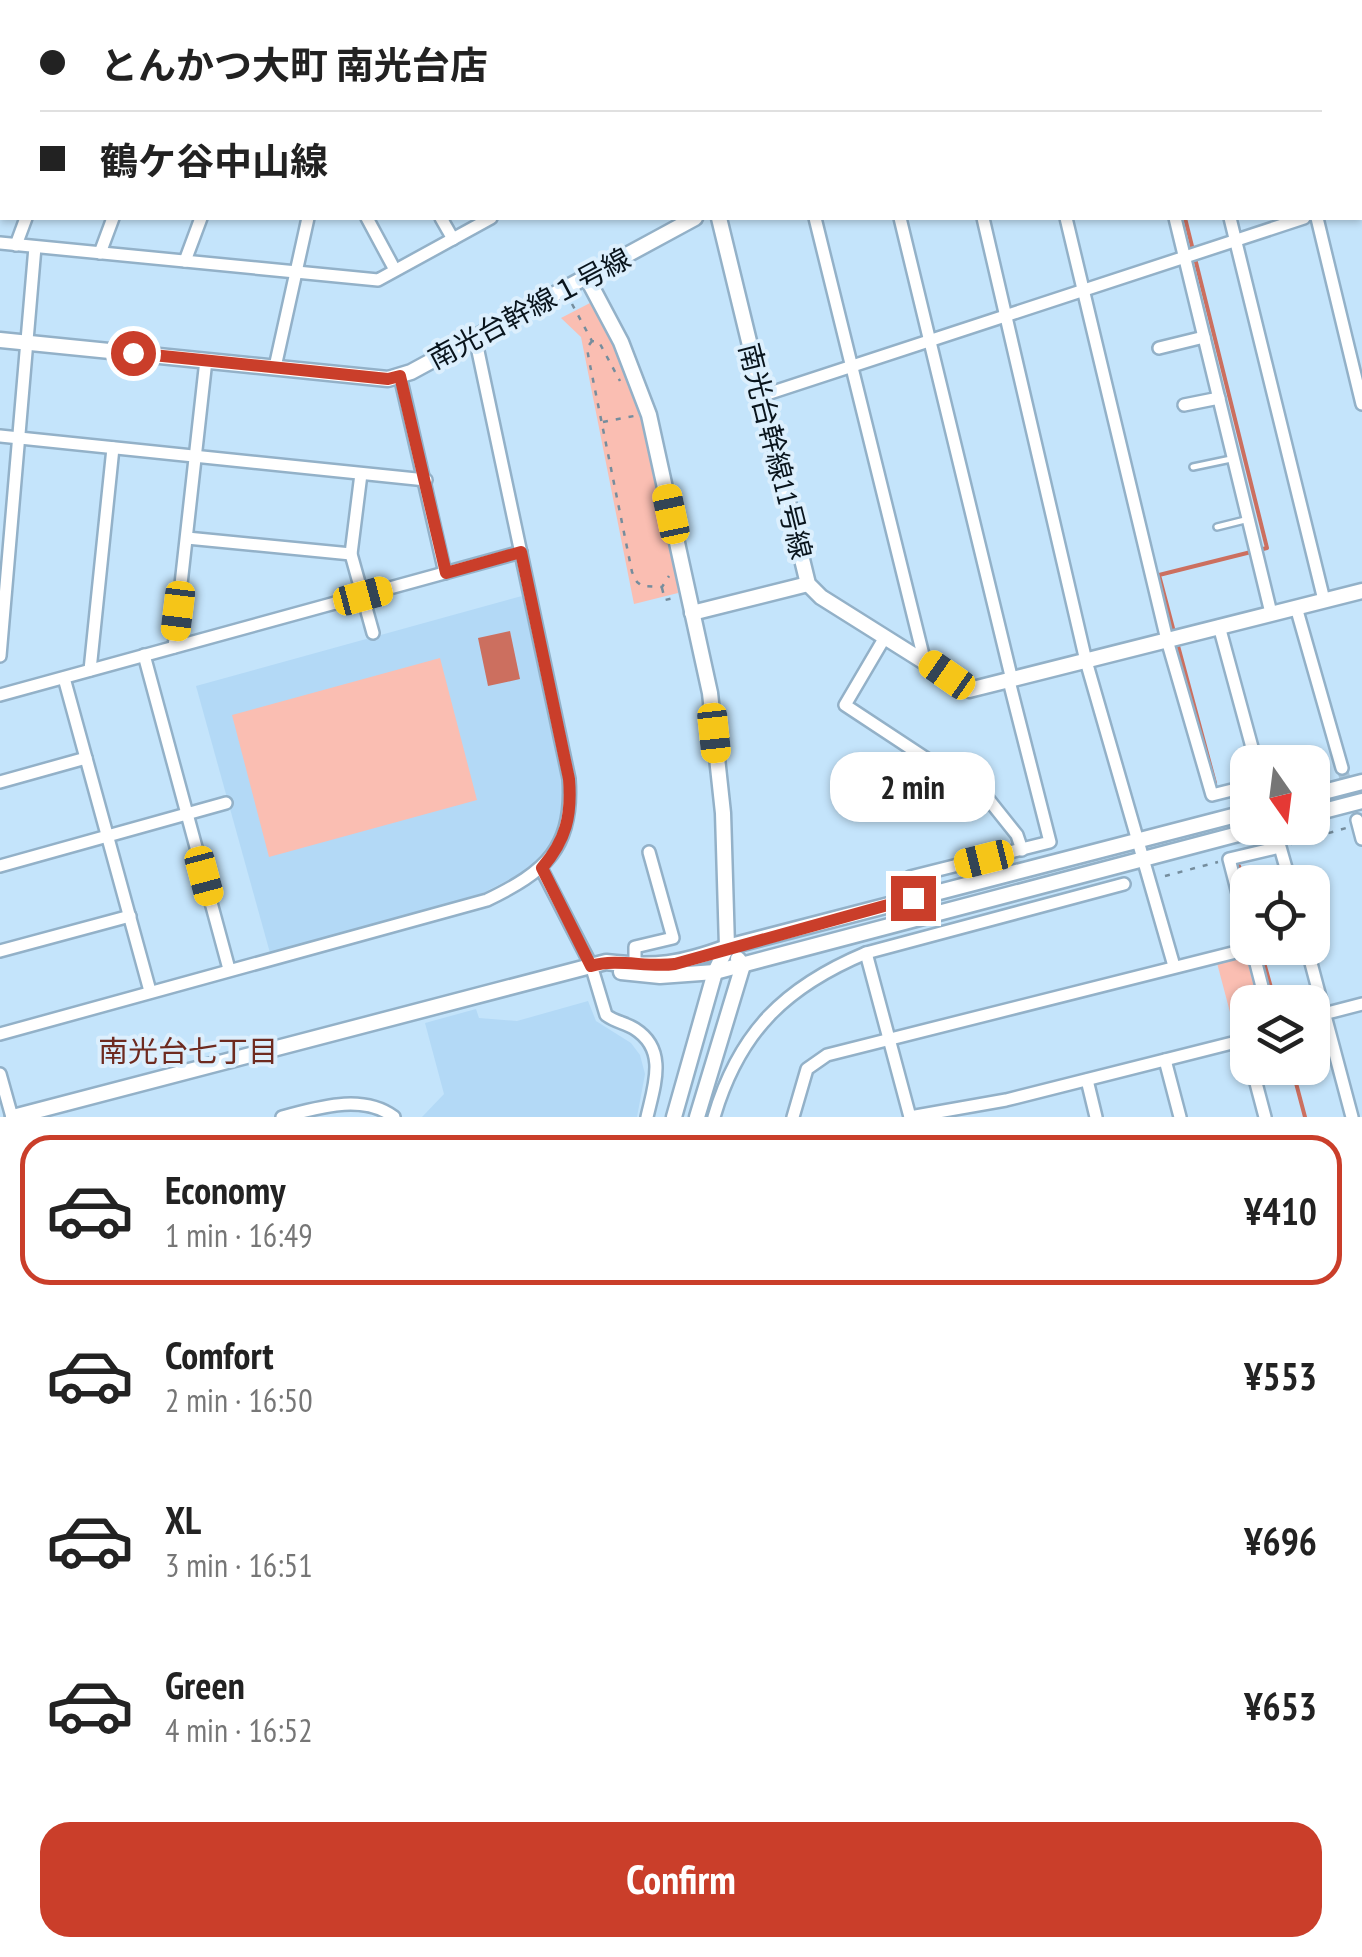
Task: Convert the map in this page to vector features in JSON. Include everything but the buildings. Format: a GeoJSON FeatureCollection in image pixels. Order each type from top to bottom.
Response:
{"type":"FeatureCollection","features":[{"type":"Feature","properties":{"kind":"street"},"geometry":{"type":"LineString","coordinates":[[16,245],[25,220]]}},
{"type":"Feature","properties":{"kind":"street"},"geometry":{"type":"LineString","coordinates":[[100,253],[112,220]]}},
{"type":"Feature","properties":{"kind":"street"},"geometry":{"type":"LineString","coordinates":[[185,262],[200,220]]}},
{"type":"Feature","properties":{"kind":"street"},"geometry":{"type":"LineString","coordinates":[[275,367],[308,220]]}},
{"type":"Feature","properties":{"kind":"street"},"geometry":{"type":"LineString","coordinates":[[368,220],[396,270]]}},
{"type":"Feature","properties":{"kind":"street"},"geometry":{"type":"LineString","coordinates":[[442,220],[453,239]]}},
{"type":"Feature","properties":{"kind":"street"},"geometry":{"type":"LineString","coordinates":[[0,243],[378,280],[488,220]]}},
{"type":"Feature","properties":{"kind":"street","name":"南光台幹線１号線"},"geometry":{"type":"LineString","coordinates":[[0,340],[388,379],[475,337],[691,220]]}},
{"type":"Feature","properties":{"kind":"street","name":"南光台幹線11号線"},"geometry":{"type":"LineString","coordinates":[[720,220],[808,584],[821,598],[969,690],[1362,591]]}},
{"type":"Feature","properties":{"kind":"street"},"geometry":{"type":"LineString","coordinates":[[816,220],[924,659]]}},
{"type":"Feature","properties":{"kind":"street"},"geometry":{"type":"LineString","coordinates":[[900,220],[1050,842],[910,878],[913,898]]}},
{"type":"Feature","properties":{"kind":"street"},"geometry":{"type":"LineString","coordinates":[[983,220],[1086,661],[1174,966]]}},
{"type":"Feature","properties":{"kind":"street"},"geometry":{"type":"LineString","coordinates":[[1066,220],[1212,795],[1230,790]]}},
{"type":"Feature","properties":{"kind":"street"},"geometry":{"type":"LineString","coordinates":[[1176,220],[1190,255],[1204,337],[1271,614]]}},
{"type":"Feature","properties":{"kind":"street"},"geometry":{"type":"LineString","coordinates":[[1231,220],[1324,600]]}},
{"type":"Feature","properties":{"kind":"street"},"geometry":{"type":"LineString","coordinates":[[764,394],[1298,220]]}},
{"type":"Feature","properties":{"kind":"street"},"geometry":{"type":"LineString","coordinates":[[1316,220],[1362,404]]}},
{"type":"Feature","properties":{"kind":"street"},"geometry":{"type":"LineString","coordinates":[[0,656],[5,519],[18,438],[36,246]]}},
{"type":"Feature","properties":{"kind":"street"},"geometry":{"type":"LineString","coordinates":[[587,278],[621,342],[649,415],[710,694],[724,812],[727,948],[715,972],[674,1117]]}},
{"type":"Feature","properties":{"kind":"street"},"geometry":{"type":"LineString","coordinates":[[0,1034],[487,900],[542,868],[556,852],[571,805],[569,779],[475,337]]}},
{"type":"Feature","properties":{"kind":"street"},"geometry":{"type":"LineString","coordinates":[[1160,348],[1204,337]]}},
{"type":"Feature","properties":{"kind":"street"},"geometry":{"type":"LineString","coordinates":[[174,647],[206,360]]}},
{"type":"Feature","properties":{"kind":"street"},"geometry":{"type":"LineString","coordinates":[[400,376],[446,573]]}},
{"type":"Feature","properties":{"kind":"street"},"geometry":{"type":"LineString","coordinates":[[1184,405],[1219,398]]}},
{"type":"Feature","properties":{"kind":"street"},"geometry":{"type":"LineString","coordinates":[[0,436],[426,480]]}},
{"type":"Feature","properties":{"kind":"street"},"geometry":{"type":"LineString","coordinates":[[90,670],[113,448]]}},
{"type":"Feature","properties":{"kind":"street"},"geometry":{"type":"LineString","coordinates":[[361,474],[352,554],[373,633]]}},
{"type":"Feature","properties":{"kind":"street"},"geometry":{"type":"LineString","coordinates":[[187,538],[352,554]]}},
{"type":"Feature","properties":{"kind":"street"},"geometry":{"type":"LineString","coordinates":[[0,695],[521,552]]}},
{"type":"Feature","properties":{"kind":"street"},"geometry":{"type":"LineString","coordinates":[[692,613],[808,584]]}},
{"type":"Feature","properties":{"kind":"street"},"geometry":{"type":"LineString","coordinates":[[1296,607],[1342,768]]}},
{"type":"Feature","properties":{"kind":"street"},"geometry":{"type":"LineString","coordinates":[[1219,626],[1251,745]]}},
{"type":"Feature","properties":{"kind":"street"},"geometry":{"type":"LineString","coordinates":[[885,637],[845,705],[989,800],[1017,835],[1022,850]]}},
{"type":"Feature","properties":{"kind":"street"},"geometry":{"type":"LineString","coordinates":[[144,655],[229,969]]}},
{"type":"Feature","properties":{"kind":"street"},"geometry":{"type":"LineString","coordinates":[[64,678],[150,991]]}},
{"type":"Feature","properties":{"kind":"street"},"geometry":{"type":"LineString","coordinates":[[0,782],[86,758]]}},
{"type":"Feature","properties":{"kind":"street"},"geometry":{"type":"LineString","coordinates":[[1330,790],[1362,782]]}},
{"type":"Feature","properties":{"kind":"street"},"geometry":{"type":"LineString","coordinates":[[1330,809],[1362,801]]}},
{"type":"Feature","properties":{"kind":"street"},"geometry":{"type":"LineString","coordinates":[[0,866],[226,803]]}},
{"type":"Feature","properties":{"kind":"street"},"geometry":{"type":"LineString","coordinates":[[635,970],[675,964],[1230,817]]}},
{"type":"Feature","properties":{"kind":"street"},"geometry":{"type":"LineString","coordinates":[[1358,822],[1362,839]]}},
{"type":"Feature","properties":{"kind":"street"},"geometry":{"type":"LineString","coordinates":[[0,1074],[12,1117],[606,962],[635,970],[715,972],[1230,836]]}},
{"type":"Feature","properties":{"kind":"street"},"geometry":{"type":"LineString","coordinates":[[1231,865],[1229,859],[1280,846],[1285,865]]}},
{"type":"Feature","properties":{"kind":"street"},"geometry":{"type":"LineString","coordinates":[[635,970],[636,947],[672,938],[649,852]]}},
{"type":"Feature","properties":{"kind":"street"},"geometry":{"type":"LineString","coordinates":[[542,868],[591,966],[606,1016],[633,1027],[653,1050],[657,1073],[647,1117]]}},
{"type":"Feature","properties":{"kind":"street"},"geometry":{"type":"LineString","coordinates":[[714,1117],[740,1052],[769,1015],[826,970],[866,954],[1124,884]]}},
{"type":"Feature","properties":{"kind":"street"},"geometry":{"type":"LineString","coordinates":[[0,951],[130,916]]}},
{"type":"Feature","properties":{"kind":"street"},"geometry":{"type":"LineString","coordinates":[[727,948],[743,965]]}},
{"type":"Feature","properties":{"kind":"street"},"geometry":{"type":"LineString","coordinates":[[793,1117],[806,1069],[827,1055],[1252,948],[1262,985]]}},
{"type":"Feature","properties":{"kind":"street"},"geometry":{"type":"LineString","coordinates":[[866,954],[910,1117],[1006,1100],[1230,1047]]}},
{"type":"Feature","properties":{"kind":"street"},"geometry":{"type":"LineString","coordinates":[[697,1117],[743,965]]}},
{"type":"Feature","properties":{"kind":"street"},"geometry":{"type":"LineString","coordinates":[[1330,1012],[1362,1004]]}},
{"type":"Feature","properties":{"kind":"street"},"geometry":{"type":"LineString","coordinates":[[1330,1051],[1352,1117]]}},
{"type":"Feature","properties":{"kind":"street"},"geometry":{"type":"LineString","coordinates":[[1165,1060],[1180,1117]]}},
{"type":"Feature","properties":{"kind":"street"},"geometry":{"type":"LineString","coordinates":[[1087,1080],[1096,1117]]}},
{"type":"Feature","properties":{"kind":"street"},"geometry":{"type":"LineString","coordinates":[[1256,1085],[1264,1117]]}},
{"type":"Feature","properties":{"kind":"street"},"geometry":{"type":"LineString","coordinates":[[1006,1100],[1010,1117]]}},
{"type":"Feature","properties":{"kind":"street"},"geometry":{"type":"LineString","coordinates":[[282,1117],[333,1104],[358,1104],[394,1117]]}},
{"type":"Feature","properties":{"kind":"lane"},"geometry":{"type":"LineString","coordinates":[[1193,468],[1234,458]]}},
{"type":"Feature","properties":{"kind":"lane"},"geometry":{"type":"LineString","coordinates":[[1217,526],[1248,519]]}},
{"type":"Feature","properties":{"kind":"path"},"geometry":{"type":"LineString","coordinates":[[572,304],[592,341]]}},
{"type":"Feature","properties":{"kind":"path"},"geometry":{"type":"LineString","coordinates":[[592,341],[600,342],[628,394]]}},
{"type":"Feature","properties":{"kind":"path"},"geometry":{"type":"LineString","coordinates":[[592,341],[586,348],[632,572],[642,586],[662,587]]}},
{"type":"Feature","properties":{"kind":"path"},"geometry":{"type":"LineString","coordinates":[[632,409],[638,429]]}},
{"type":"Feature","properties":{"kind":"path"},"geometry":{"type":"LineString","coordinates":[[602,423],[634,416]]}},
{"type":"Feature","properties":{"kind":"path"},"geometry":{"type":"LineString","coordinates":[[670,565],[662,587],[665,600],[681,596]]}},
{"type":"Feature","properties":{"kind":"path"},"geometry":{"type":"LineString","coordinates":[[1280,846],[1358,822]]}},
{"type":"Feature","properties":{"kind":"path"},"geometry":{"type":"LineString","coordinates":[[1165,876],[1229,859]]}},
{"type":"Feature","properties":{"kind":"shaded area"},"geometry":{"type":"Polygon","coordinates":[[[590,303],[624,367],[636,400],[655,469],[676,575],[678,593],[634,604],[581,337],[561,318],[590,303]]]}},
{"type":"Feature","properties":{"kind":"shaded area"},"geometry":{"type":"Polygon","coordinates":[[[522,596],[565,798],[562,826],[548,850],[529,869],[479,895],[270,953],[196,686],[522,596]]]}},
{"type":"Feature","properties":{"kind":"shaded area"},"geometry":{"type":"Polygon","coordinates":[[[510,631],[520,679],[488,686],[478,638],[510,631]]]}},
{"type":"Feature","properties":{"kind":"shaded area"},"geometry":{"type":"Polygon","coordinates":[[[440,658],[477,800],[269,857],[232,715],[440,658]]]}},
{"type":"Feature","properties":{"kind":"shaded area"},"geometry":{"type":"Polygon","coordinates":[[[1230,960],[1230,965],[1248,965],[1254,985],[1230,985],[1230,1012],[1217,963],[1230,960]]]}},
{"type":"Feature","properties":{"kind":"shaded area"},"geometry":{"type":"Polygon","coordinates":[[[588,1001],[596,1021],[631,1043],[640,1055],[645,1074],[637,1117],[422,1117],[444,1094],[425,1023],[476,1009],[479,1018],[517,1021],[588,1001]]]}},
{"type":"Feature","properties":{"kind":"waterway"},"geometry":{"type":"LineString","coordinates":[[1174,632],[1159,575],[1267,548],[1185,220]]}},
{"type":"Feature","properties":{"kind":"waterway"},"geometry":{"type":"LineString","coordinates":[[1177,642],[1215,783]]}},
{"type":"Feature","properties":{"kind":"waterway"},"geometry":{"type":"LineString","coordinates":[[1265,965],[1270,985]]}},
{"type":"Feature","properties":{"kind":"waterway"},"geometry":{"type":"LineString","coordinates":[[1297,1085],[1305,1117]]}},
{"type":"Feature","properties":{"kind":"tunnel"},"geometry":{"type":"LineString","coordinates":[[1342,768],[1357,820]]}},
{"type":"Feature","properties":{"kind":"district","name":"南光台七丁目"},"geometry":{"type":"Point","coordinates":[188,1050]}},
{"type":"Feature","properties":{"kind":"route"},"geometry":{"type":"LineString","coordinates":[[133,353],[388,379],[400,376],[446,573],[521,552],[569,779],[571,805],[556,852],[542,868],[591,966],[606,962],[660,966],[687,962],[913,898]]}}]}
